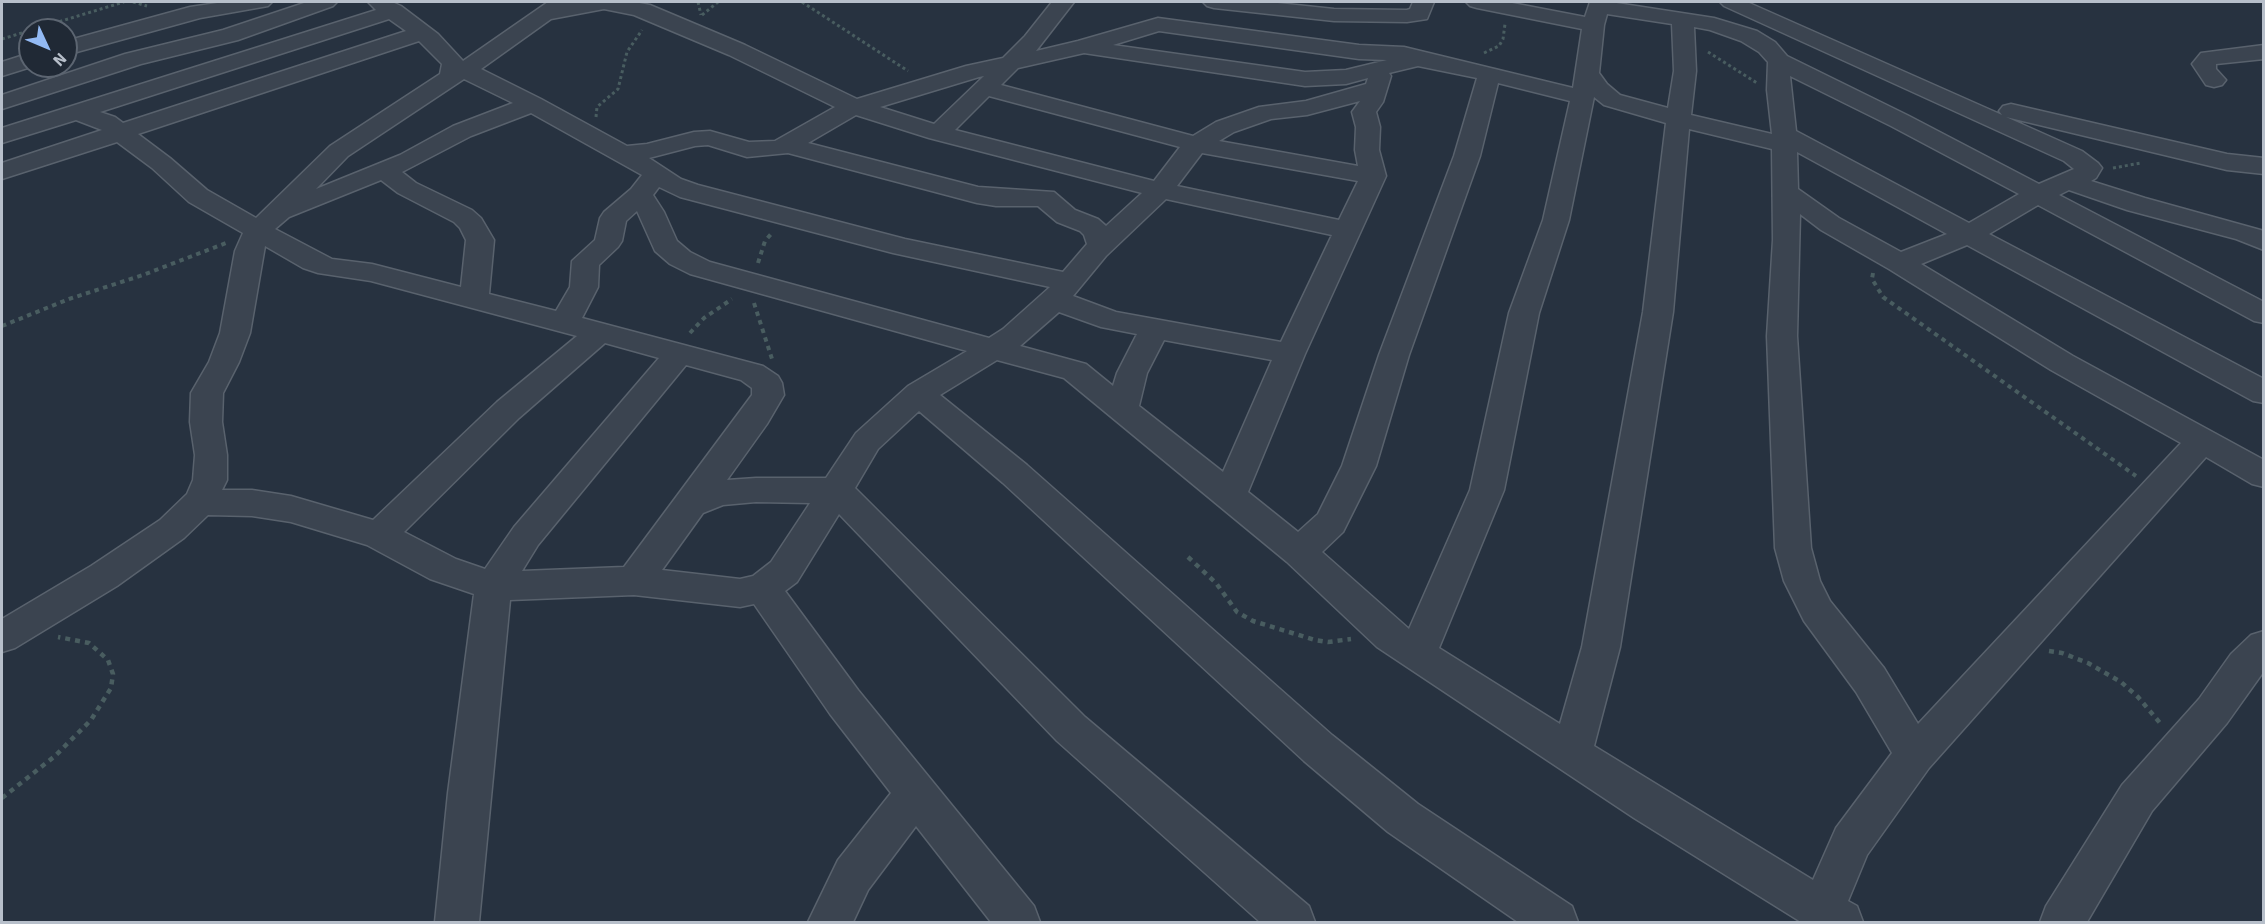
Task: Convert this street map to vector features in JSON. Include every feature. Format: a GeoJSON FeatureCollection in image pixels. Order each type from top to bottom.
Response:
{"type":"FeatureCollection","features":[{"type":"Feature","properties":{"kind":"street"},"geometry":{"type":"LineString","coordinates":[[78,45],[198,12],[261,2]]}},
{"type":"Feature","properties":{"kind":"street"},"geometry":{"type":"LineString","coordinates":[[3,102],[133,59],[230,35],[326,2]]}},
{"type":"Feature","properties":{"kind":"street"},"geometry":{"type":"LineString","coordinates":[[938,132],[1033,41],[1063,2]]}},
{"type":"Feature","properties":{"kind":"street"},"geometry":{"type":"LineString","coordinates":[[1214,2],[1334,15],[1415,16],[1419,14],[1423,2]]}},
{"type":"Feature","properties":{"kind":"street"},"geometry":{"type":"LineString","coordinates":[[1477,2],[1506,7],[1597,11],[1684,31],[1714,24],[1749,36],[1767,46],[1779,62],[1900,121],[2264,314]]}},
{"type":"Feature","properties":{"kind":"street"},"geometry":{"type":"LineString","coordinates":[[1731,2],[2073,156],[2085,164],[2079,176],[2038,194],[1968,236],[1891,258]]}},
{"type":"Feature","properties":{"kind":"street"},"geometry":{"type":"LineString","coordinates":[[9,634],[104,576],[172,529],[200,502],[210,480],[211,455],[206,422],[207,393],[224,362],[235,333],[249,251],[267,222],[339,151],[457,74],[552,8],[604,3],[646,11],[803,80],[855,107],[938,132],[1160,190],[1348,230]]}},
{"type":"Feature","properties":{"kind":"street"},"geometry":{"type":"LineString","coordinates":[[2,136],[265,53],[386,6],[423,33],[453,63],[457,74],[533,104],[624,154],[672,184],[689,191],[786,215],[1061,291],[1111,320],[1290,354]]}},
{"type":"Feature","properties":{"kind":"street"},"geometry":{"type":"LineString","coordinates":[[1404,645],[1487,490],[1524,314],[1556,220],[1585,85],[1597,11]]}},
{"type":"Feature","properties":{"kind":"street"},"geometry":{"type":"LineString","coordinates":[[1229,496],[1290,354],[1373,176],[1367,150],[1368,127],[1364,112],[1395,68],[1386,34],[1385,14]]}},
{"type":"Feature","properties":{"kind":"street"},"geometry":{"type":"LineString","coordinates":[[624,154],[648,151],[694,139],[711,138],[747,150],[788,145],[836,115],[855,107],[1011,63],[1083,47],[1158,24],[1359,52],[1395,68]]}},
{"type":"Feature","properties":{"kind":"street"},"geometry":{"type":"LineString","coordinates":[[1572,752],[1601,647],[1658,312],[1671,170],[1685,71],[1684,31]]}},
{"type":"Feature","properties":{"kind":"street"},"geometry":{"type":"LineString","coordinates":[[2,171],[423,33]]}},
{"type":"Feature","properties":{"kind":"street"},"geometry":{"type":"LineString","coordinates":[[1033,41],[1305,79],[1346,77],[1395,68],[1486,64],[1585,85],[1599,90],[1612,100],[1679,119],[1784,140],[2264,393]]}},
{"type":"Feature","properties":{"kind":"street"},"geometry":{"type":"LineString","coordinates":[[2214,80],[2206,72],[2203,64],[2209,58],[2264,52]]}},
{"type":"Feature","properties":{"kind":"street"},"geometry":{"type":"LineString","coordinates":[[1779,62],[1787,240],[1782,336],[1793,548],[1802,581],[1817,611],[1870,680],[1914,755]]}},
{"type":"Feature","properties":{"kind":"street"},"geometry":{"type":"LineString","coordinates":[[2,69],[18,64]]}},
{"type":"Feature","properties":{"kind":"street"},"geometry":{"type":"LineString","coordinates":[[1299,552],[1331,524],[1359,466],[1394,355],[1467,156],[1486,64]]}},
{"type":"Feature","properties":{"kind":"street"},"geometry":{"type":"LineString","coordinates":[[200,502],[252,503],[291,509],[379,535],[443,569],[494,586],[634,581],[740,593],[763,588],[784,572],[867,441],[919,394],[1014,336],[1061,291],[1101,245],[1160,190],[1196,144],[1225,127],[1267,112],[1307,108],[1395,68]]}},
{"type":"Feature","properties":{"kind":"street"},"geometry":{"type":"LineString","coordinates":[[803,80],[896,95]]}},
{"type":"Feature","properties":{"kind":"street"},"geometry":{"type":"LineString","coordinates":[[986,88],[1196,144],[1373,176]]}},
{"type":"Feature","properties":{"kind":"street"},"geometry":{"type":"LineString","coordinates":[[1944,97],[1987,104],[2226,162],[2264,166]]}},
{"type":"Feature","properties":{"kind":"street"},"geometry":{"type":"LineString","coordinates":[[267,222],[429,151],[462,131],[533,104]]}},
{"type":"Feature","properties":{"kind":"street"},"geometry":{"type":"LineString","coordinates":[[74,112],[100,119],[161,163],[198,196],[267,222],[293,251],[321,264],[372,273],[676,352],[752,373],[767,383],[768,395],[756,416],[634,581]]}},
{"type":"Feature","properties":{"kind":"street"},"geometry":{"type":"LineString","coordinates":[[788,145],[977,195],[996,198],[1045,198],[1066,216],[1089,225],[1097,232],[1101,245]]}},
{"type":"Feature","properties":{"kind":"street"},"geometry":{"type":"LineString","coordinates":[[384,171],[407,188],[463,216],[472,224],[480,240],[474,299]]}},
{"type":"Feature","properties":{"kind":"street"},"geometry":{"type":"LineString","coordinates":[[564,323],[584,287],[586,261],[602,249],[608,241],[613,218],[640,195],[657,173]]}},
{"type":"Feature","properties":{"kind":"street"},"geometry":{"type":"LineString","coordinates":[[2079,176],[2136,204],[2258,236]]}},
{"type":"Feature","properties":{"kind":"street"},"geometry":{"type":"LineString","coordinates":[[1785,191],[1830,224],[1891,258],[2062,363],[2264,476]]}},
{"type":"Feature","properties":{"kind":"street"},"geometry":{"type":"LineString","coordinates":[[640,195],[651,212],[665,245],[680,258],[700,268],[749,285],[1075,371],[1299,552],[1404,645],[1649,804],[1832,917],[1851,842],[1914,755],[2201,442]]}},
{"type":"Feature","properties":{"kind":"street"},"geometry":{"type":"LineString","coordinates":[[1123,409],[1132,373],[1155,329]]}},
{"type":"Feature","properties":{"kind":"street"},"geometry":{"type":"LineString","coordinates":[[379,535],[508,410],[600,332]]}},
{"type":"Feature","properties":{"kind":"street"},"geometry":{"type":"LineString","coordinates":[[457,922],[469,793],[494,586],[526,536],[676,352]]}},
{"type":"Feature","properties":{"kind":"street"},"geometry":{"type":"LineString","coordinates":[[919,394],[1015,474],[1318,748],[1404,818],[1556,922]]}},
{"type":"Feature","properties":{"kind":"street"},"geometry":{"type":"LineString","coordinates":[[692,504],[720,493],[756,490],[837,491],[1071,729],[1293,922]]}},
{"type":"Feature","properties":{"kind":"street"},"geometry":{"type":"LineString","coordinates":[[763,588],[844,702],[1018,922]]}},
{"type":"Feature","properties":{"kind":"street"},"geometry":{"type":"LineString","coordinates":[[2062,922],[2137,798],[2212,711],[2245,665],[2264,646]]}},
{"type":"Feature","properties":{"kind":"street"},"geometry":{"type":"LineString","coordinates":[[830,922],[853,875],[916,793]]}},
{"type":"Feature","properties":{"kind":"path"},"geometry":{"type":"LineString","coordinates":[[2,39],[110,3],[124,2]]}},
{"type":"Feature","properties":{"kind":"path"},"geometry":{"type":"LineString","coordinates":[[702,15],[718,2]]}},
{"type":"Feature","properties":{"kind":"path"},"geometry":{"type":"LineString","coordinates":[[802,2],[929,85]]}},
{"type":"Feature","properties":{"kind":"path"},"geometry":{"type":"LineString","coordinates":[[1486,64],[1503,39],[1506,7]]}},
{"type":"Feature","properties":{"kind":"path"},"geometry":{"type":"LineString","coordinates":[[596,140],[600,125],[595,112],[602,102],[618,89],[627,52],[650,17],[646,11]]}},
{"type":"Feature","properties":{"kind":"path"},"geometry":{"type":"LineString","coordinates":[[1684,31],[1742,76],[1780,95]]}},
{"type":"Feature","properties":{"kind":"path"},"geometry":{"type":"LineString","coordinates":[[2079,176],[2134,166],[2145,161],[2151,152],[2159,147]]}},
{"type":"Feature","properties":{"kind":"path"},"geometry":{"type":"LineString","coordinates":[[676,352],[704,318],[749,285],[765,241],[786,215]]}},
{"type":"Feature","properties":{"kind":"path"},"geometry":{"type":"LineString","coordinates":[[2,326],[69,299],[193,256],[267,222]]}},
{"type":"Feature","properties":{"kind":"path"},"geometry":{"type":"LineString","coordinates":[[1891,258],[1874,267],[1872,279],[1883,297],[2027,401],[2157,490]]}},
{"type":"Feature","properties":{"kind":"path"},"geometry":{"type":"LineString","coordinates":[[749,285],[772,356],[767,383]]}},
{"type":"Feature","properties":{"kind":"path"},"geometry":{"type":"LineString","coordinates":[[1188,557],[1216,583],[1237,612],[1253,621],[1298,636],[1328,642],[1404,645]]}},
{"type":"Feature","properties":{"kind":"path"},"geometry":{"type":"LineString","coordinates":[[2,798],[56,756],[91,720],[111,688],[113,674],[108,660],[89,643],[9,634]]}},
{"type":"Feature","properties":{"kind":"path"},"geometry":{"type":"LineString","coordinates":[[2010,651],[2042,650],[2062,653],[2088,663],[2121,682],[2153,713],[2178,749]]}}]}
